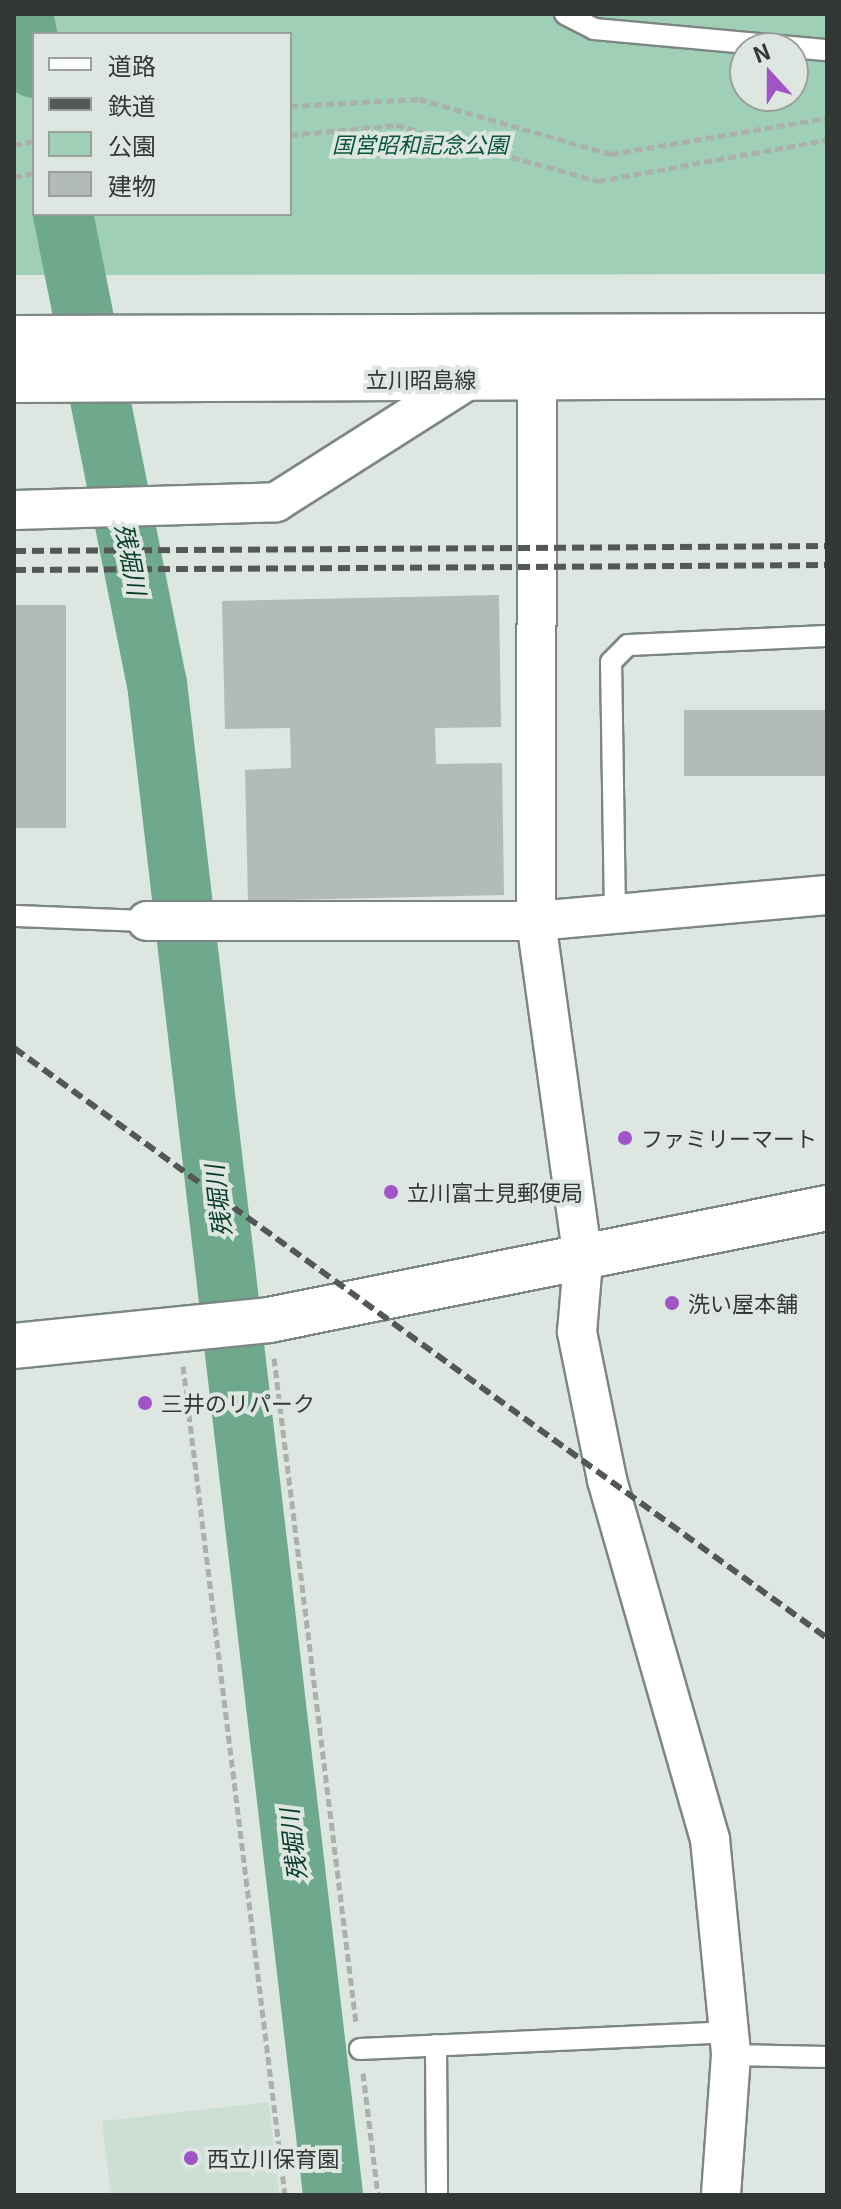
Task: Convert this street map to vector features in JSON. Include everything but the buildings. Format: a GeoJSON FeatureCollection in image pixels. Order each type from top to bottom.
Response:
{"type":"FeatureCollection","features":[{"type":"Feature","properties":{"kind":"main road","name":"立川昭島線"},"geometry":{"type":"LineString","coordinates":[[16,380],[177,358],[537,356],[827,336]]}},
{"type":"Feature","properties":{"kind":"main road","name":"立川昭島線"},"geometry":{"type":"LineString","coordinates":[[14,338],[177,358],[470,379],[537,356],[827,376]]}},
{"type":"Feature","properties":{"kind":"main road"},"geometry":{"type":"LineString","coordinates":[[14,1346],[179,1334],[269,1320],[583,1261],[827,1208]]}},
{"type":"Feature","properties":{"kind":"street"},"geometry":{"type":"LineString","coordinates":[[537,356],[536,921],[583,1261],[577,1332],[607,1480],[710,1839],[730,2043],[721,2195]]}},
{"type":"Feature","properties":{"kind":"street"},"geometry":{"type":"LineString","coordinates":[[14,510],[192,507],[276,502],[470,379]]}},
{"type":"Feature","properties":{"kind":"street"},"geometry":{"type":"LineString","coordinates":[[147,921],[536,921],[827,895]]}},
{"type":"Feature","properties":{"kind":"lane"},"geometry":{"type":"LineString","coordinates":[[565,14],[594,29],[827,50]]}},
{"type":"Feature","properties":{"kind":"lane"},"geometry":{"type":"LineString","coordinates":[[615,914],[611,662],[628,645],[827,636]]}},
{"type":"Feature","properties":{"kind":"lane"},"geometry":{"type":"LineString","coordinates":[[14,916],[147,921]]}},
{"type":"Feature","properties":{"kind":"lane"},"geometry":{"type":"LineString","coordinates":[[360,2049],[436,2045],[730,2043],[827,2057]]}},
{"type":"Feature","properties":{"kind":"lane"},"geometry":{"type":"LineString","coordinates":[[436,2045],[437,2195]]}},
{"type":"Feature","properties":{"kind":"path"},"geometry":{"type":"LineString","coordinates":[[292,106],[419,99],[611,154],[827,118]]}},
{"type":"Feature","properties":{"kind":"path"},"geometry":{"type":"LineString","coordinates":[[292,135],[396,125],[598,181],[827,140]]}},
{"type":"Feature","properties":{"kind":"path"},"geometry":{"type":"LineString","coordinates":[[269,1320],[378,2195]]}},
{"type":"Feature","properties":{"kind":"path"},"geometry":{"type":"LineString","coordinates":[[179,1334],[285,2195]]}},
{"type":"Feature","properties":{"kind":"shaded area","name":"西立川保育園"},"geometry":{"type":"Polygon","coordinates":[[[269,2102],[279,2195],[111,2195],[102,2121],[269,2102]]]}},
{"type":"Feature","properties":{"kind":"green space","name":"国営昭和記念公園"},"geometry":{"type":"Polygon","coordinates":[[[14,14],[827,14],[827,274],[14,275],[14,14]]]}},
{"type":"Feature","properties":{"kind":"waterway","name":"残堀川"},"geometry":{"type":"LineString","coordinates":[[23,14],[32,58]]}},
{"type":"Feature","properties":{"kind":"waterway","name":"残堀川"},"geometry":{"type":"LineString","coordinates":[[63,216],[157,683],[333,2195]]}},
{"type":"Feature","properties":{"kind":"railway"},"geometry":{"type":"LineString","coordinates":[[14,551],[827,546]]}},
{"type":"Feature","properties":{"kind":"railway"},"geometry":{"type":"LineString","coordinates":[[14,570],[827,565]]}},
{"type":"Feature","properties":{"kind":"railway"},"geometry":{"type":"LineString","coordinates":[[14,1048],[827,1638]]}},
{"type":"Feature","properties":{"kind":"place","name":"ファミリーマート"},"geometry":{"type":"Point","coordinates":[625,1138]}},
{"type":"Feature","properties":{"kind":"place","name":"立川富士見郵便局"},"geometry":{"type":"Point","coordinates":[391,1192]}},
{"type":"Feature","properties":{"kind":"place","name":"洗い屋本舗"},"geometry":{"type":"Point","coordinates":[672,1303]}},
{"type":"Feature","properties":{"kind":"place","name":"三井のリパーク"},"geometry":{"type":"Point","coordinates":[145,1403]}},
{"type":"Feature","properties":{"kind":"place","name":"西立川保育園"},"geometry":{"type":"Point","coordinates":[191,2158]}}]}
